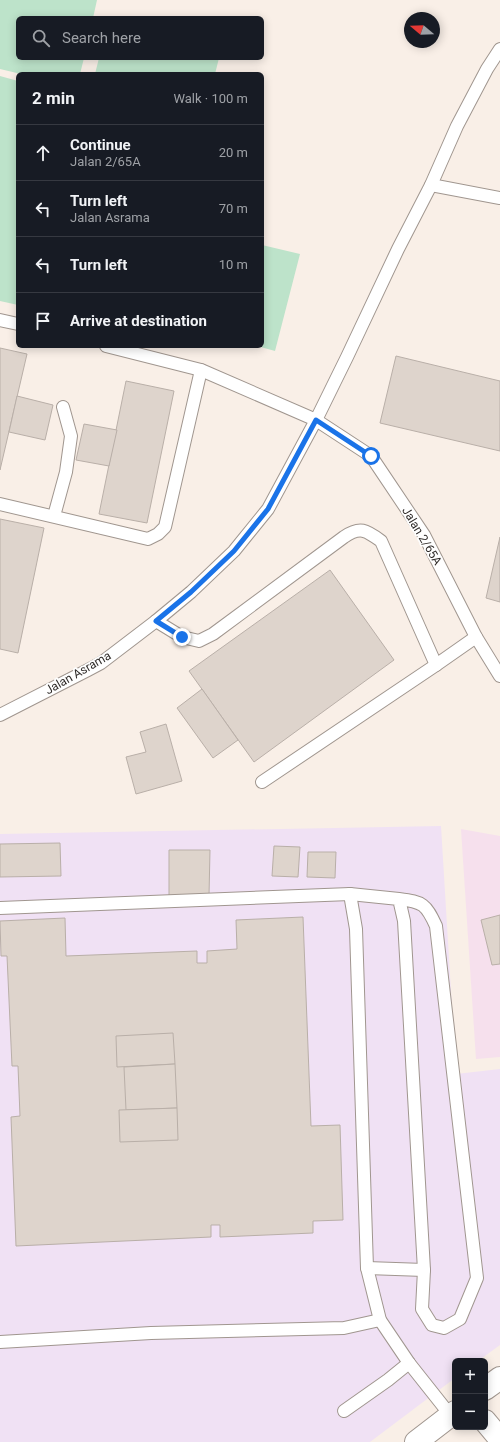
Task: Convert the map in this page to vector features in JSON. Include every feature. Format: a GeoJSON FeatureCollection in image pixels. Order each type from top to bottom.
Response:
{"type":"FeatureCollection","features":[{"type":"Feature","properties":{"kind":"street"},"geometry":{"type":"LineString","coordinates":[[488,1387],[500,1378]]}},
{"type":"Feature","properties":{"kind":"street"},"geometry":{"type":"LineString","coordinates":[[416,1442],[452,1415]]}},
{"type":"Feature","properties":{"kind":"street"},"geometry":{"type":"LineString","coordinates":[[488,1424],[500,1438]]}},
{"type":"Feature","properties":{"kind":"lane","name":"Jalan Asrama"},"geometry":{"type":"LineString","coordinates":[[0,715],[88,670],[156,621],[191,592],[234,551],[268,509],[316,420],[398,249],[431,185],[457,126],[487,69],[500,48]]}},
{"type":"Feature","properties":{"kind":"lane"},"geometry":{"type":"LineString","coordinates":[[431,185],[500,198]]}},
{"type":"Feature","properties":{"kind":"lane"},"geometry":{"type":"LineString","coordinates":[[0,320],[16,324]]}},
{"type":"Feature","properties":{"kind":"lane","name":"Jalan 2/65A"},"geometry":{"type":"LineString","coordinates":[[114,348],[201,370],[316,420],[371,456],[424,535],[476,637],[500,676]]}},
{"type":"Feature","properties":{"kind":"lane"},"geometry":{"type":"LineString","coordinates":[[0,504],[148,539],[158,534],[164,527],[201,370]]}},
{"type":"Feature","properties":{"kind":"lane"},"geometry":{"type":"LineString","coordinates":[[54,516],[66,472],[71,436],[63,407]]}},
{"type":"Feature","properties":{"kind":"lane"},"geometry":{"type":"LineString","coordinates":[[156,621],[182,637],[199,641],[213,634],[354,530],[362,531],[372,534],[381,541],[436,665]]}},
{"type":"Feature","properties":{"kind":"lane"},"geometry":{"type":"LineString","coordinates":[[262,782],[476,637]]}},
{"type":"Feature","properties":{"kind":"lane"},"geometry":{"type":"LineString","coordinates":[[350,894],[356,929],[367,1268],[380,1320],[410,1363],[452,1413]]}},
{"type":"Feature","properties":{"kind":"lane"},"geometry":{"type":"LineString","coordinates":[[0,908],[350,894],[399,899],[418,901],[428,910],[436,926],[477,1278],[460,1319],[444,1328],[432,1325],[422,1308],[424,1270],[404,921],[399,899]]}},
{"type":"Feature","properties":{"kind":"lane"},"geometry":{"type":"LineString","coordinates":[[367,1268],[424,1270]]}},
{"type":"Feature","properties":{"kind":"lane"},"geometry":{"type":"LineString","coordinates":[[0,1342],[151,1334],[344,1328],[380,1320]]}},
{"type":"Feature","properties":{"kind":"lane"},"geometry":{"type":"LineString","coordinates":[[344,1411],[410,1363]]}},
{"type":"Feature","properties":{"kind":"shaded area"},"geometry":{"type":"Polygon","coordinates":[[[441,826],[456,1074],[500,1069],[500,1345],[482,1358],[452,1358],[452,1380],[370,1442],[0,1442],[0,834],[441,826]]]}},
{"type":"Feature","properties":{"kind":"shaded area"},"geometry":{"type":"Polygon","coordinates":[[[461,829],[500,836],[500,1057],[476,1059],[461,829]]]}},
{"type":"Feature","properties":{"kind":"green space"},"geometry":{"type":"Polygon","coordinates":[[[0,0],[97,0],[93,16],[16,16],[16,60],[84,60],[80,72],[16,73],[0,69],[0,0]]]}},
{"type":"Feature","properties":{"kind":"green space"},"geometry":{"type":"Polygon","coordinates":[[[98,60],[218,60],[216,72],[96,72],[98,60]]]}},
{"type":"Feature","properties":{"kind":"green space"},"geometry":{"type":"Polygon","coordinates":[[[0,76],[16,80],[16,305],[0,301],[0,76]]]}},
{"type":"Feature","properties":{"kind":"green space"},"geometry":{"type":"Polygon","coordinates":[[[264,245],[300,254],[275,351],[264,348],[264,245]]]}},
{"type":"Feature","properties":{"kind":"building"},"geometry":{"type":"Polygon","coordinates":[[[0,348],[27,354],[0,470],[0,348]]]}},
{"type":"Feature","properties":{"kind":"building"},"geometry":{"type":"Polygon","coordinates":[[[396,356],[500,381],[500,451],[380,423],[396,356]]]}},
{"type":"Feature","properties":{"kind":"building"},"geometry":{"type":"Polygon","coordinates":[[[126,381],[174,391],[147,523],[99,514],[126,381]]]}},
{"type":"Feature","properties":{"kind":"building"},"geometry":{"type":"Polygon","coordinates":[[[17,396],[53,405],[45,440],[9,432],[17,396]]]}},
{"type":"Feature","properties":{"kind":"building"},"geometry":{"type":"Polygon","coordinates":[[[84,424],[117,430],[109,466],[76,460],[84,424]]]}},
{"type":"Feature","properties":{"kind":"building"},"geometry":{"type":"Polygon","coordinates":[[[0,519],[44,528],[18,653],[0,649],[0,519]]]}},
{"type":"Feature","properties":{"kind":"building"},"geometry":{"type":"Polygon","coordinates":[[[500,537],[500,602],[486,598],[500,537]]]}},
{"type":"Feature","properties":{"kind":"building"},"geometry":{"type":"Polygon","coordinates":[[[330,570],[394,660],[254,762],[189,671],[330,570]]]}},
{"type":"Feature","properties":{"kind":"building"},"geometry":{"type":"Polygon","coordinates":[[[202,689],[238,740],[213,758],[177,708],[202,689]]]}},
{"type":"Feature","properties":{"kind":"building"},"geometry":{"type":"Polygon","coordinates":[[[166,724],[182,781],[136,794],[126,757],[146,752],[140,732],[166,724]]]}},
{"type":"Feature","properties":{"kind":"building"},"geometry":{"type":"Polygon","coordinates":[[[60,843],[61,876],[0,877],[0,844],[60,843]]]}},
{"type":"Feature","properties":{"kind":"building"},"geometry":{"type":"Polygon","coordinates":[[[274,846],[300,847],[298,877],[272,876],[274,846]]]}},
{"type":"Feature","properties":{"kind":"building"},"geometry":{"type":"Polygon","coordinates":[[[169,850],[210,850],[209,896],[169,896],[169,850]]]}},
{"type":"Feature","properties":{"kind":"building"},"geometry":{"type":"Polygon","coordinates":[[[308,852],[336,852],[335,878],[307,877],[308,852]]]}},
{"type":"Feature","properties":{"kind":"building"},"geometry":{"type":"Polygon","coordinates":[[[500,915],[500,964],[492,965],[481,920],[500,915]]]}},
{"type":"Feature","properties":{"kind":"building"},"geometry":{"type":"Polygon","coordinates":[[[303,917],[311,1126],[340,1125],[343,1220],[313,1221],[313,1233],[220,1237],[220,1225],[211,1225],[211,1237],[16,1246],[11,1117],[20,1116],[18,1066],[12,1066],[7,956],[1,956],[0,921],[65,918],[66,956],[197,951],[197,963],[207,963],[207,951],[237,949],[236,920],[303,917]]]}},
{"type":"Feature","properties":{"kind":"building"},"geometry":{"type":"Polygon","coordinates":[[[173,1033],[175,1064],[117,1067],[116,1036],[173,1033]]]}},
{"type":"Feature","properties":{"kind":"building"},"geometry":{"type":"Polygon","coordinates":[[[175,1064],[177,1108],[126,1110],[124,1067],[175,1064]]]}},
{"type":"Feature","properties":{"kind":"building"},"geometry":{"type":"Polygon","coordinates":[[[177,1108],[178,1140],[120,1142],[119,1110],[177,1108]]]}},
{"type":"Feature","properties":{"kind":"route"},"geometry":{"type":"LineString","coordinates":[[182,637],[156,621],[191,592],[234,551],[268,509],[316,420],[371,456]]}}]}
